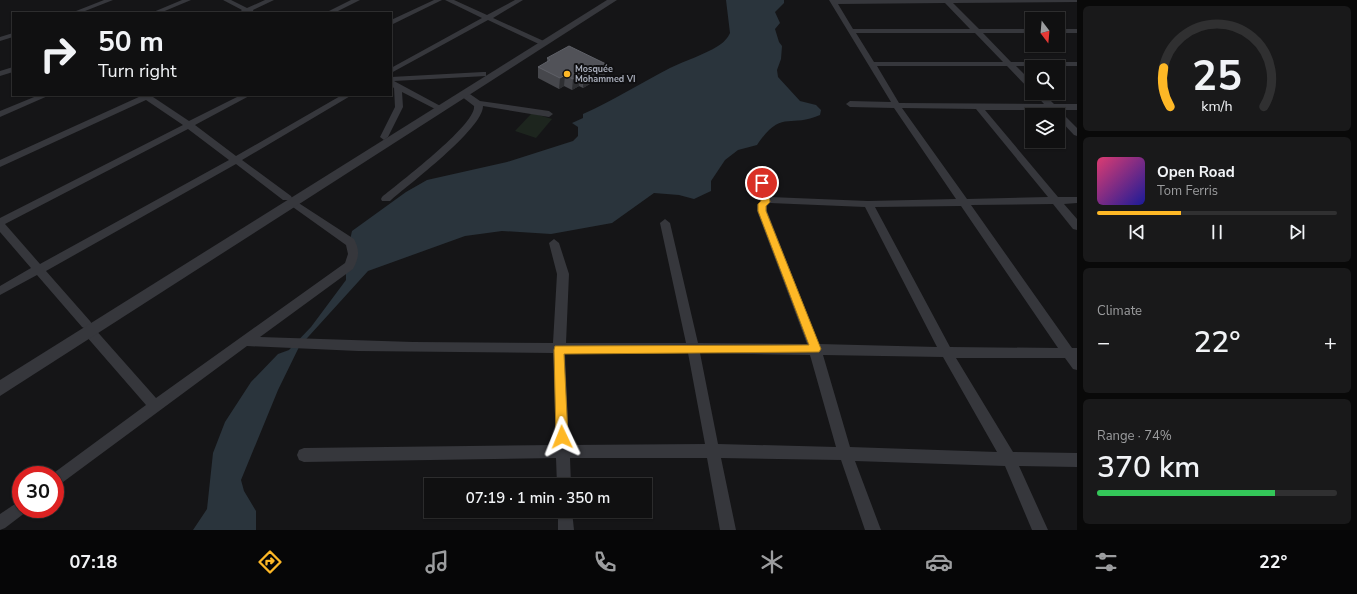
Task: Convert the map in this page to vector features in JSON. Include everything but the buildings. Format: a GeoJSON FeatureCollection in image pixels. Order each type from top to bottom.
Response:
{"type":"FeatureCollection","features":[{"type":"Feature","properties":{"kind":"street"},"geometry":{"type":"LineString","coordinates":[[77,12],[110,0]]}},
{"type":"Feature","properties":{"kind":"street"},"geometry":{"type":"LineString","coordinates":[[157,12],[188,0]]}},
{"type":"Feature","properties":{"kind":"street"},"geometry":{"type":"LineString","coordinates":[[226,0],[247,12],[271,0]]}},
{"type":"Feature","properties":{"kind":"street"},"geometry":{"type":"LineString","coordinates":[[330,12],[357,0]]}},
{"type":"Feature","properties":{"kind":"street"},"geometry":{"type":"LineString","coordinates":[[392,23],[439,0]]}},
{"type":"Feature","properties":{"kind":"street"},"geometry":{"type":"LineString","coordinates":[[448,0],[542,42]]}},
{"type":"Feature","properties":{"kind":"street"},"geometry":{"type":"LineString","coordinates":[[392,69],[520,0]]}},
{"type":"Feature","properties":{"kind":"street"},"geometry":{"type":"LineString","coordinates":[[313,186],[384,137],[464,94],[603,0]]}},
{"type":"Feature","properties":{"kind":"street"},"geometry":{"type":"LineString","coordinates":[[0,389],[88,328],[438,107],[483,74],[542,42],[613,0]]}},
{"type":"Feature","properties":{"kind":"street"},"geometry":{"type":"LineString","coordinates":[[833,1],[1077,0]]}},
{"type":"Feature","properties":{"kind":"street"},"geometry":{"type":"LineString","coordinates":[[833,1],[897,106],[1073,353],[1077,365]]}},
{"type":"Feature","properties":{"kind":"street"},"geometry":{"type":"LineString","coordinates":[[946,1],[1025,80]]}},
{"type":"Feature","properties":{"kind":"street"},"geometry":{"type":"LineString","coordinates":[[851,31],[1025,31]]}},
{"type":"Feature","properties":{"kind":"street"},"geometry":{"type":"LineString","coordinates":[[1065,31],[1077,31]]}},
{"type":"Feature","properties":{"kind":"street"},"geometry":{"type":"LineString","coordinates":[[0,40],[12,35]]}},
{"type":"Feature","properties":{"kind":"street"},"geometry":{"type":"LineString","coordinates":[[871,64],[1077,64]]}},
{"type":"Feature","properties":{"kind":"street"},"geometry":{"type":"LineString","coordinates":[[0,74],[12,69]]}},
{"type":"Feature","properties":{"kind":"street"},"geometry":{"type":"LineString","coordinates":[[392,79],[483,74]]}},
{"type":"Feature","properties":{"kind":"street"},"geometry":{"type":"LineString","coordinates":[[394,84],[438,107]]}},
{"type":"Feature","properties":{"kind":"street"},"geometry":{"type":"LineString","coordinates":[[384,137],[399,107],[394,84]]}},
{"type":"Feature","properties":{"kind":"street"},"geometry":{"type":"LineString","coordinates":[[464,94],[477,102],[549,114]]}},
{"type":"Feature","properties":{"kind":"street"},"geometry":{"type":"LineString","coordinates":[[0,114],[44,96]]}},
{"type":"Feature","properties":{"kind":"street"},"geometry":{"type":"LineString","coordinates":[[0,164],[147,96],[350,242],[354,248],[352,261],[349,266],[155,406],[64,475]]}},
{"type":"Feature","properties":{"kind":"street"},"geometry":{"type":"LineString","coordinates":[[0,222],[245,96]]}},
{"type":"Feature","properties":{"kind":"street"},"geometry":{"type":"LineString","coordinates":[[0,291],[236,160],[346,96]]}},
{"type":"Feature","properties":{"kind":"street"},"geometry":{"type":"LineString","coordinates":[[1044,100],[1077,133]]}},
{"type":"Feature","properties":{"kind":"street"},"geometry":{"type":"LineString","coordinates":[[386,199],[442,152],[472,123],[479,110],[477,102]]}},
{"type":"Feature","properties":{"kind":"street"},"geometry":{"type":"LineString","coordinates":[[850,104],[978,107],[1077,106]]}},
{"type":"Feature","properties":{"kind":"street"},"geometry":{"type":"LineString","coordinates":[[978,107],[1077,226]]}},
{"type":"Feature","properties":{"kind":"street"},"geometry":{"type":"LineString","coordinates":[[762,183],[766,202]]}},
{"type":"Feature","properties":{"kind":"street"},"geometry":{"type":"LineString","coordinates":[[873,530],[845,453],[816,349],[762,211],[762,204],[768,200],[868,204],[1077,200]]}},
{"type":"Feature","properties":{"kind":"street"},"geometry":{"type":"LineString","coordinates":[[868,204],[947,353],[1010,459],[1040,530]]}},
{"type":"Feature","properties":{"kind":"street"},"geometry":{"type":"LineString","coordinates":[[665,223],[693,348],[728,530]]}},
{"type":"Feature","properties":{"kind":"street"},"geometry":{"type":"LineString","coordinates":[[0,226],[40,270],[155,406]]}},
{"type":"Feature","properties":{"kind":"street"},"geometry":{"type":"LineString","coordinates":[[554,243],[563,274],[559,350],[564,478]]}},
{"type":"Feature","properties":{"kind":"street"},"geometry":{"type":"LineString","coordinates":[[0,378],[88,328]]}},
{"type":"Feature","properties":{"kind":"street"},"geometry":{"type":"LineString","coordinates":[[246,341],[298,344],[559,350],[693,348],[816,349],[947,353],[1073,353]]}},
{"type":"Feature","properties":{"kind":"street"},"geometry":{"type":"LineString","coordinates":[[304,455],[713,451],[845,453],[1077,460]]}},
{"type":"Feature","properties":{"kind":"street"},"geometry":{"type":"LineString","coordinates":[[0,523],[12,514]]}},
{"type":"Feature","properties":{"kind":"street"},"geometry":{"type":"LineString","coordinates":[[565,518],[566,530]]}},
{"type":"Feature","properties":{"kind":"shaded area"},"geometry":{"type":"Polygon","coordinates":[[[726,0],[784,0],[784,3],[775,12],[780,23],[775,29],[779,42],[782,46],[781,59],[777,70],[778,77],[800,101],[816,105],[821,110],[820,115],[809,119],[780,123],[773,127],[757,145],[738,150],[725,160],[711,181],[711,191],[694,199],[679,195],[654,193],[612,223],[551,234],[502,231],[465,236],[368,271],[299,347],[278,390],[241,480],[244,491],[256,511],[256,530],[193,530],[207,509],[213,453],[225,422],[251,382],[278,354],[289,350],[311,327],[346,280],[346,262],[350,251],[352,231],[406,192],[427,180],[507,162],[573,141],[578,136],[578,127],[572,123],[583,118],[583,114],[616,98],[670,68],[720,45],[730,33],[726,0]]]}},
{"type":"Feature","properties":{"kind":"shaded area"},"geometry":{"type":"Polygon","coordinates":[[[532,113],[552,119],[536,138],[515,131],[532,113]]]}},
{"type":"Feature","properties":{"kind":"place","name":"Mosquée Mohammed VI"},"geometry":{"type":"Point","coordinates":[567,74]}},
{"type":"Feature","properties":{"kind":"route"},"geometry":{"type":"LineString","coordinates":[[562,437],[559,350],[693,348],[816,349],[762,211],[762,204],[766,202],[762,183]]}}]}
